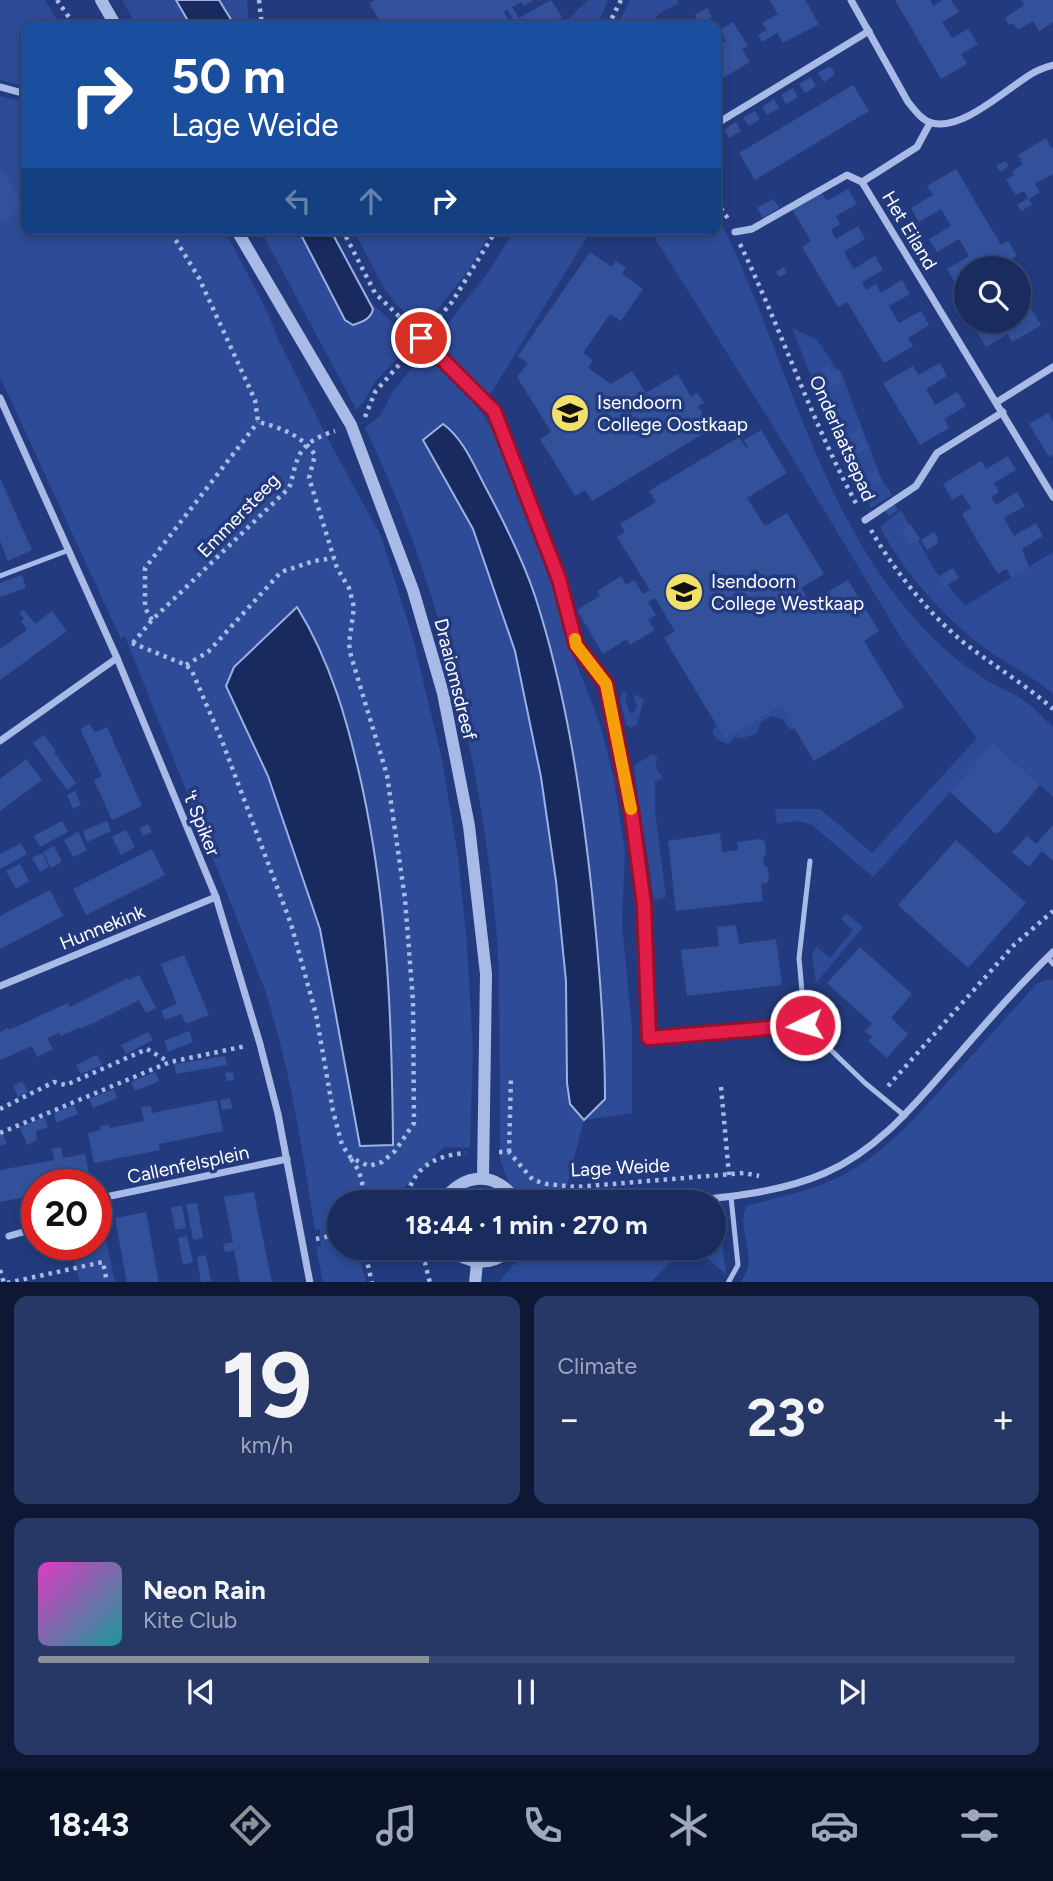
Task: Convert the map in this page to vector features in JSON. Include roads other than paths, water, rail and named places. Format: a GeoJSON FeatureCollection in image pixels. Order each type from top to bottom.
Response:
{"type":"FeatureCollection","features":[{"type":"Feature","properties":{"kind":"street"},"geometry":{"type":"LineString","coordinates":[[101,0],[113,21]]}},
{"type":"Feature","properties":{"kind":"street"},"geometry":{"type":"LineString","coordinates":[[851,0],[908,102],[930,123],[946,125],[961,120],[1035,71],[1053,65]]}},
{"type":"Feature","properties":{"kind":"street"},"geometry":{"type":"LineString","coordinates":[[721,121],[869,31]]}},
{"type":"Feature","properties":{"kind":"street"},"geometry":{"type":"LineString","coordinates":[[0,87],[21,93]]}},
{"type":"Feature","properties":{"kind":"street","name":"Het Eiland"},"geometry":{"type":"LineString","coordinates":[[862,182],[918,147],[930,123]]}},
{"type":"Feature","properties":{"kind":"street","name":"Het Eiland"},"geometry":{"type":"LineString","coordinates":[[734,232],[752,229],[847,175],[862,182],[1053,497]]}},
{"type":"Feature","properties":{"kind":"street","name":"Draaiomsdreef"},"geometry":{"type":"LineString","coordinates":[[240,235],[351,425],[417,603],[443,694],[469,826],[486,974],[483,1178]]}},
{"type":"Feature","properties":{"kind":"street"},"geometry":{"type":"LineString","coordinates":[[997,402],[1053,367]]}},
{"type":"Feature","properties":{"kind":"street","name":"'t Spiker"},"geometry":{"type":"LineString","coordinates":[[0,398],[117,657],[216,897],[260,1044],[287,1159],[310,1282]]}},
{"type":"Feature","properties":{"kind":"street"},"geometry":{"type":"LineString","coordinates":[[864,520],[916,486],[937,453],[1003,412]]}},
{"type":"Feature","properties":{"kind":"street"},"geometry":{"type":"LineString","coordinates":[[0,741],[117,657]]}},
{"type":"Feature","properties":{"kind":"street","name":"Hunnekink"},"geometry":{"type":"LineString","coordinates":[[0,986],[216,897]]}},
{"type":"Feature","properties":{"kind":"street","name":"Lage Weide"},"geometry":{"type":"LineString","coordinates":[[726,1197],[785,1187],[826,1173],[882,1136],[905,1116],[1022,982],[1051,958]]}},
{"type":"Feature","properties":{"kind":"street","name":"Callenfelsplein"},"geometry":{"type":"LineString","coordinates":[[112,1196],[287,1159]]}},
{"type":"Feature","properties":{"kind":"street"},"geometry":{"type":"LineString","coordinates":[[451,1190],[467,1180],[483,1178],[498,1182],[509,1190]]}},
{"type":"Feature","properties":{"kind":"street"},"geometry":{"type":"LineString","coordinates":[[9,1236],[21,1233]]}},
{"type":"Feature","properties":{"kind":"street"},"geometry":{"type":"LineString","coordinates":[[467,1260],[477,1263],[495,1260]]}},
{"type":"Feature","properties":{"kind":"street"},"geometry":{"type":"LineString","coordinates":[[475,1282],[477,1263]]}},
{"type":"Feature","properties":{"kind":"lane"},"geometry":{"type":"LineString","coordinates":[[421,338],[494,411],[559,579],[576,645],[606,684],[632,815],[644,904],[649,1038],[805,1025]]}},
{"type":"Feature","properties":{"kind":"lane"},"geometry":{"type":"LineString","coordinates":[[0,576],[69,550]]}},
{"type":"Feature","properties":{"kind":"lane"},"geometry":{"type":"LineString","coordinates":[[810,861],[799,958],[805,1025],[905,1116]]}},
{"type":"Feature","properties":{"kind":"lane"},"geometry":{"type":"LineString","coordinates":[[729,1282],[737,1265],[731,1197]]}},
{"type":"Feature","properties":{"kind":"place","name":"Isendoorn College Oostkaap"},"geometry":{"type":"Point","coordinates":[570,413]}},
{"type":"Feature","properties":{"kind":"place","name":"Isendoorn College Westkaap"},"geometry":{"type":"Point","coordinates":[684,592]}}]}
